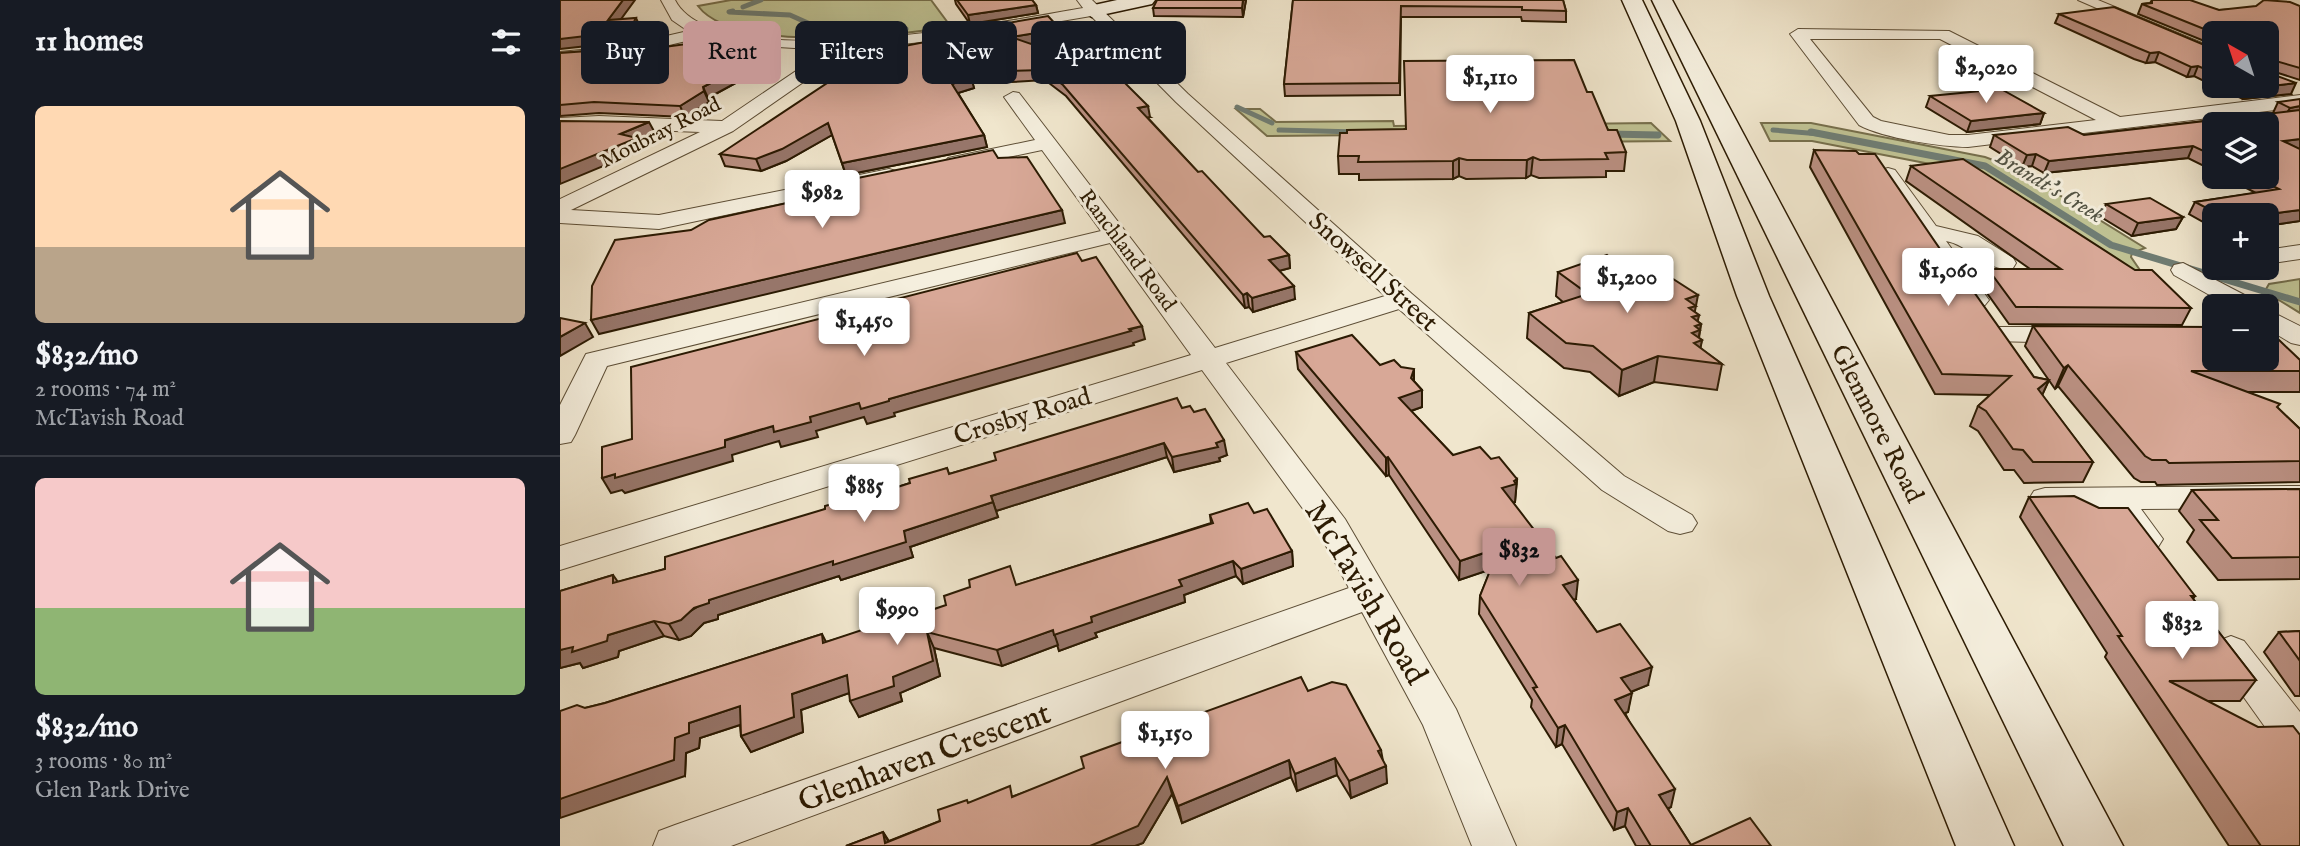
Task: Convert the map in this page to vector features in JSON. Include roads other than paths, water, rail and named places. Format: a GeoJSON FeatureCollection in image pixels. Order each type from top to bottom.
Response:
{"type":"FeatureCollection","features":[{"type":"Feature","properties":{"kind":"main road"},"geometry":{"type":"LineString","coordinates":[[1088,5],[1145,0]]}},
{"type":"Feature","properties":{"kind":"main road"},"geometry":{"type":"LineString","coordinates":[[1632,0],[1688,121],[1752,296],[1985,846]]}},
{"type":"Feature","properties":{"kind":"main road","name":"Glenmore Road"},"geometry":{"type":"LineString","coordinates":[[1662,0],[2094,846]]}},
{"type":"Feature","properties":{"kind":"street"},"geometry":{"type":"LineString","coordinates":[[668,0],[678,17],[685,21]]}},
{"type":"Feature","properties":{"kind":"street"},"geometry":{"type":"LineString","coordinates":[[2084,0],[2202,49]]}},
{"type":"Feature","properties":{"kind":"street"},"geometry":{"type":"LineString","coordinates":[[908,41],[1088,5]]}},
{"type":"Feature","properties":{"kind":"street","name":"Snowsell Street"},"geometry":{"type":"LineString","coordinates":[[1088,5],[1182,98],[1613,483],[1681,523]]}},
{"type":"Feature","properties":{"kind":"street"},"geometry":{"type":"LineString","coordinates":[[2117,123],[1943,34],[1798,34],[1866,121],[1875,126],[1949,141],[1968,141],[2300,101]]}},
{"type":"Feature","properties":{"kind":"street"},"geometry":{"type":"LineString","coordinates":[[560,57],[623,51],[683,37]]}},
{"type":"Feature","properties":{"kind":"street","name":"Moubray Road"},"geometry":{"type":"LineString","coordinates":[[560,207],[726,127],[795,80]]}},
{"type":"Feature","properties":{"kind":"street","name":"Ranchland Road"},"geometry":{"type":"LineString","coordinates":[[1013,97],[1209,357]]}},
{"type":"Feature","properties":{"kind":"street"},"geometry":{"type":"LineString","coordinates":[[560,124],[599,122],[726,127]]}},
{"type":"Feature","properties":{"kind":"street"},"geometry":{"type":"LineString","coordinates":[[940,165],[1047,143]]}},
{"type":"Feature","properties":{"kind":"street"},"geometry":{"type":"LineString","coordinates":[[560,216],[659,222],[913,170]]}},
{"type":"Feature","properties":{"kind":"street"},"geometry":{"type":"LineString","coordinates":[[1888,174],[2008,346],[2094,335]]}},
{"type":"Feature","properties":{"kind":"street"},"geometry":{"type":"LineString","coordinates":[[1929,233],[1950,233],[1973,240],[2004,263]]}},
{"type":"Feature","properties":{"kind":"street"},"geometry":{"type":"LineString","coordinates":[[560,435],[596,360],[1115,234]]}},
{"type":"Feature","properties":{"kind":"street"},"geometry":{"type":"LineString","coordinates":[[2279,255],[2300,252]]}},
{"type":"Feature","properties":{"kind":"street"},"geometry":{"type":"LineString","coordinates":[[2202,267],[2183,270],[2226,294]]}},
{"type":"Feature","properties":{"kind":"street","name":"Crosby Road"},"geometry":{"type":"LineString","coordinates":[[560,558],[1404,299]]}},
{"type":"Feature","properties":{"kind":"street"},"geometry":{"type":"LineString","coordinates":[[2279,324],[2299,336]]}},
{"type":"Feature","properties":{"kind":"street"},"geometry":{"type":"LineString","coordinates":[[2279,336],[2299,336]]}},
{"type":"Feature","properties":{"kind":"street","name":"McTavish Road"},"geometry":{"type":"LineString","coordinates":[[1209,357],[1328,519],[1442,721],[1494,846]]}},
{"type":"Feature","properties":{"kind":"street"},"geometry":{"type":"LineString","coordinates":[[2045,499],[2300,497]]}},
{"type":"Feature","properties":{"kind":"street"},"geometry":{"type":"LineString","coordinates":[[2115,498],[2165,565]]}},
{"type":"Feature","properties":{"kind":"street","name":"Glenhaven Crescent"},"geometry":{"type":"LineString","coordinates":[[675,846],[1371,594]]}},
{"type":"Feature","properties":{"kind":"street"},"geometry":{"type":"LineString","coordinates":[[2207,621],[2300,743]]}},
{"type":"Feature","properties":{"kind":"waterway","name":"Brandt's Creek"},"geometry":{"type":"LineString","coordinates":[[743,7],[761,0]]}},
{"type":"Feature","properties":{"kind":"waterway","name":"Brandt's Creek"},"geometry":{"type":"LineString","coordinates":[[733,11],[729,12],[790,15],[803,21]]}},
{"type":"Feature","properties":{"kind":"waterway","name":"Brandt's Creek"},"geometry":{"type":"LineString","coordinates":[[1237,107],[1272,123]]}},
{"type":"Feature","properties":{"kind":"waterway","name":"Brandt's Creek"},"geometry":{"type":"LineString","coordinates":[[1279,130],[1357,132]]}},
{"type":"Feature","properties":{"kind":"waterway","name":"Brandt's Creek"},"geometry":{"type":"LineString","coordinates":[[1773,130],[1820,134]]}},
{"type":"Feature","properties":{"kind":"waterway","name":"Brandt's Creek"},"geometry":{"type":"LineString","coordinates":[[1811,132],[1985,166],[2111,245],[2300,302]]}},
{"type":"Feature","properties":{"kind":"waterway","name":"Brandt's Creek"},"geometry":{"type":"LineString","coordinates":[[1609,134],[1658,135]]}}]}
